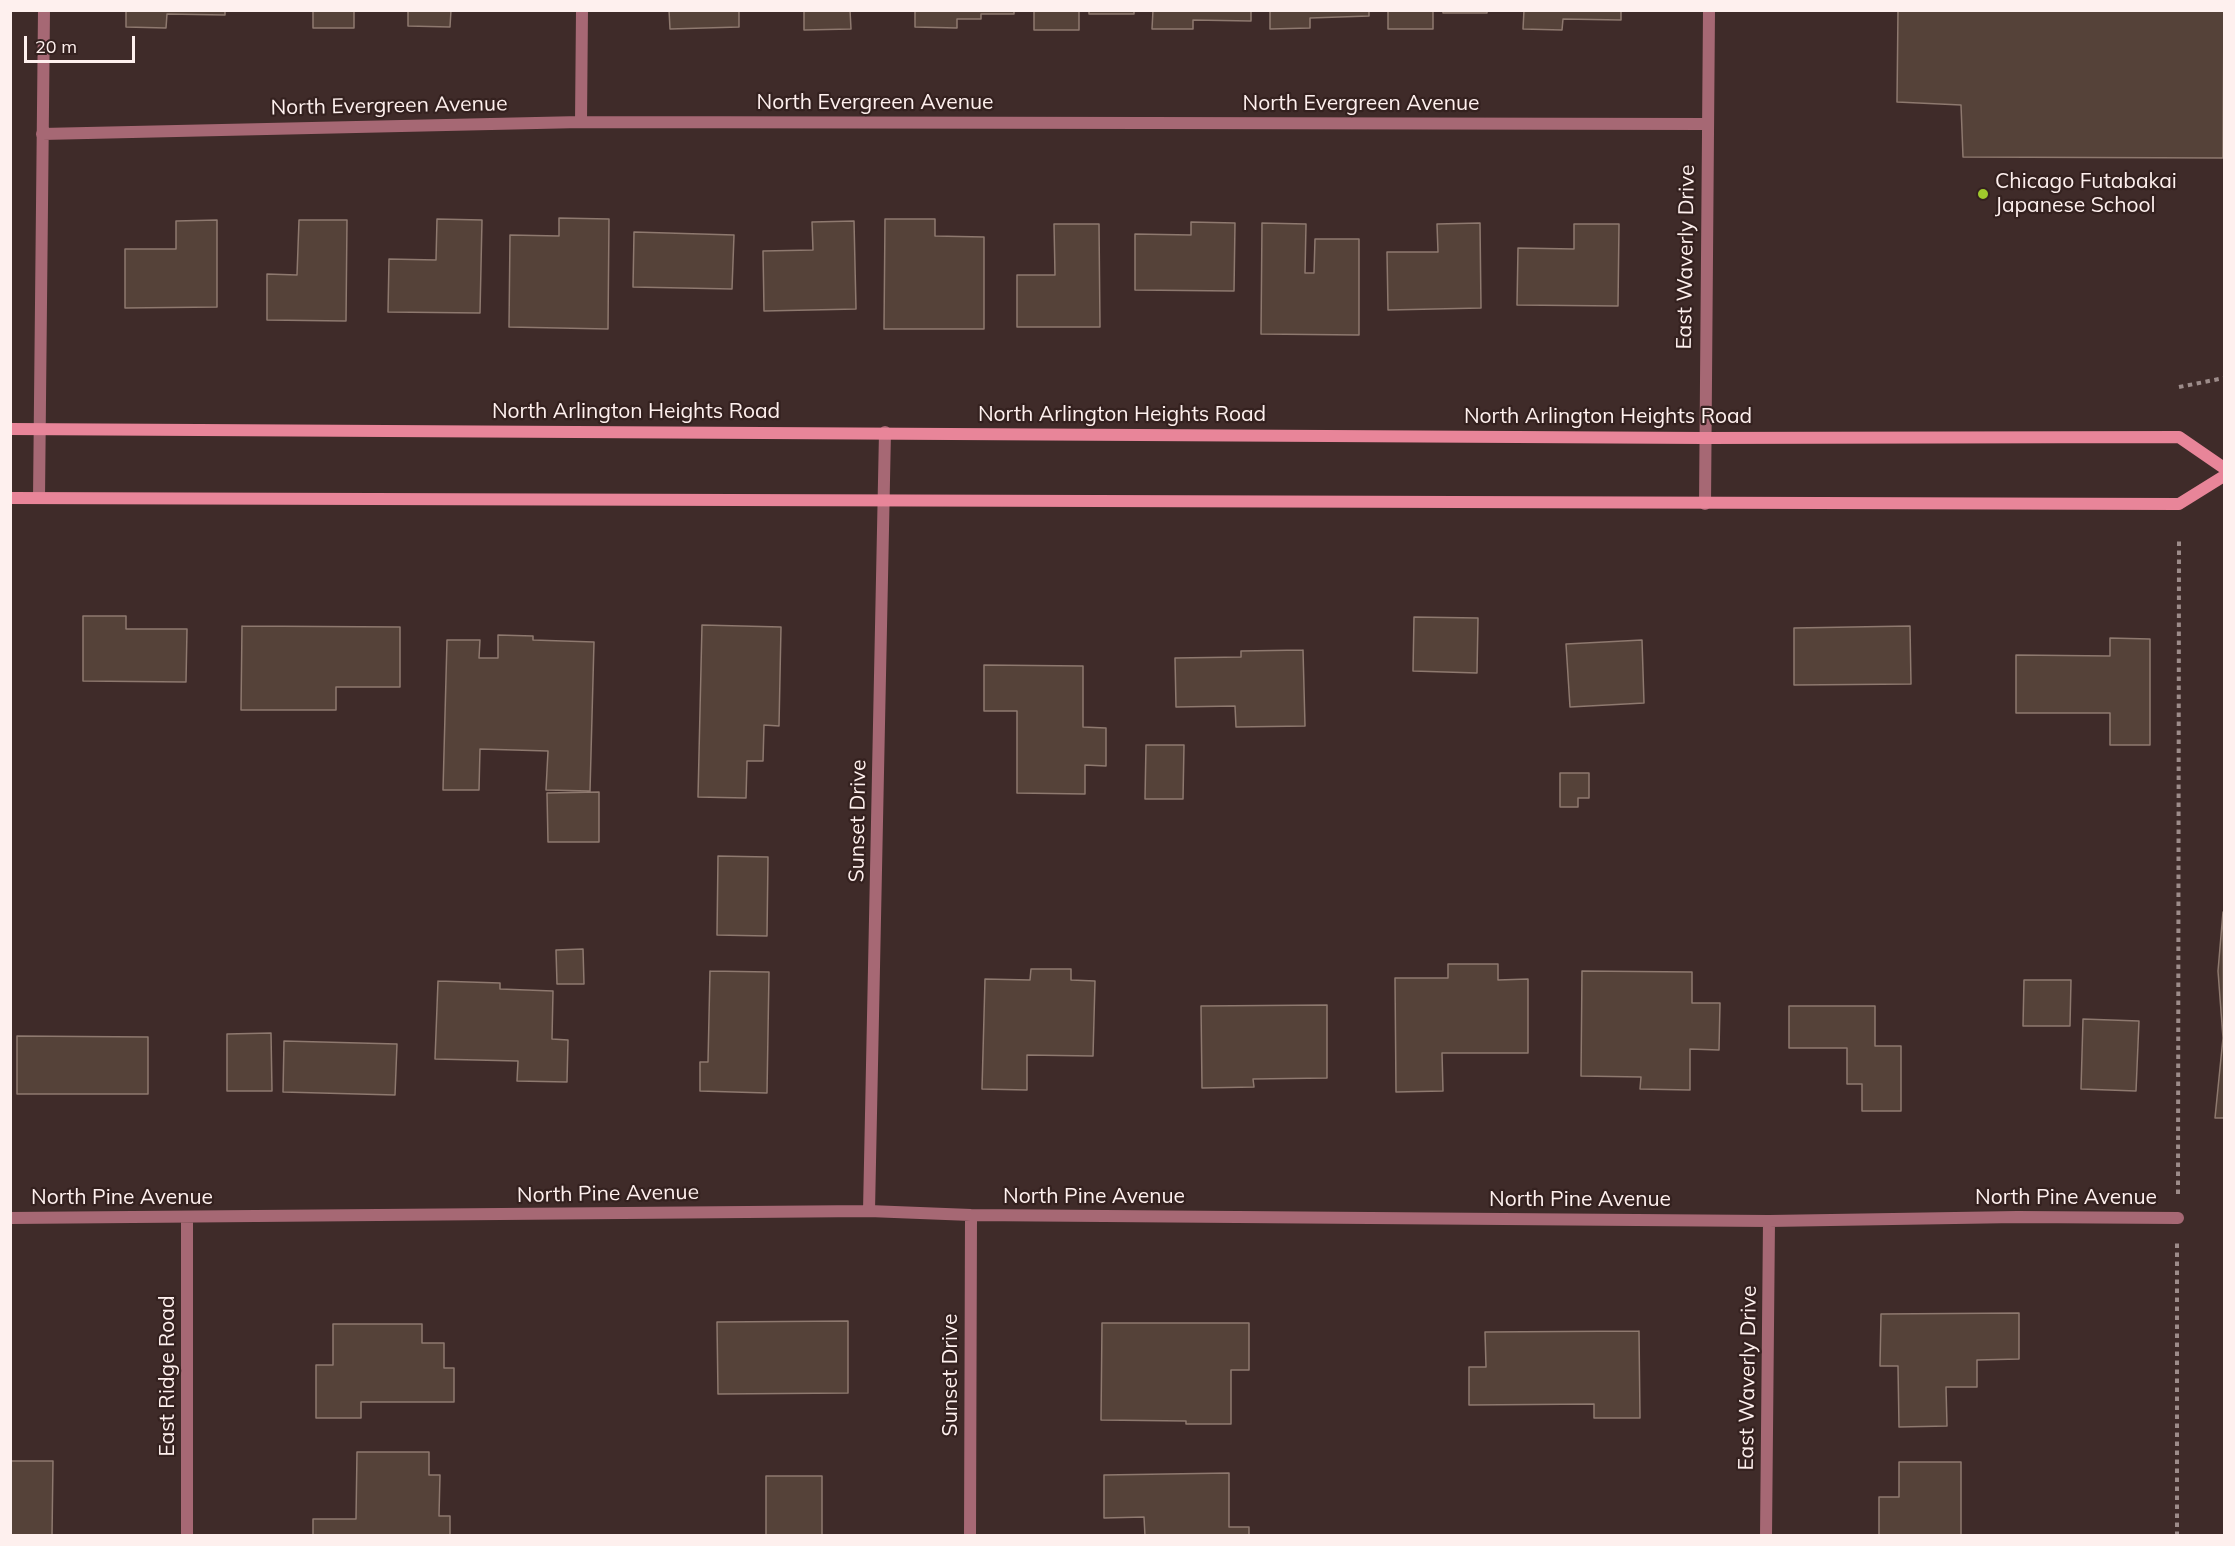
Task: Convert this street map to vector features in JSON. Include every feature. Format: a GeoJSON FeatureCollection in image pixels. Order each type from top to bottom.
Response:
{"type":"FeatureCollection","features":[{"type":"Feature","properties":{"kind":"main road","name":"North Arlington Heights Road"},"geometry":{"type":"LineString","coordinates":[[10,429],[1704,438],[2179,437],[2224,468]]}},
{"type":"Feature","properties":{"kind":"main road"},"geometry":{"type":"LineString","coordinates":[[10,498],[2179,504],[2224,476]]}},
{"type":"Feature","properties":{"kind":"street"},"geometry":{"type":"LineString","coordinates":[[39,498],[44,10]]}},
{"type":"Feature","properties":{"kind":"street"},"geometry":{"type":"LineString","coordinates":[[581,122],[582,10]]}},
{"type":"Feature","properties":{"kind":"street","name":"East Waverly Drive"},"geometry":{"type":"LineString","coordinates":[[1705,504],[1708,10]]}},
{"type":"Feature","properties":{"kind":"street","name":"North Evergreen Avenue"},"geometry":{"type":"LineString","coordinates":[[42,134],[581,122],[1708,124]]}},
{"type":"Feature","properties":{"kind":"street","name":"Sunset Drive"},"geometry":{"type":"LineString","coordinates":[[869,1211],[885,432]]}},
{"type":"Feature","properties":{"kind":"street","name":"North Pine Avenue"},"geometry":{"type":"LineString","coordinates":[[10,1218],[869,1211],[971,1215],[1769,1221],[2017,1217],[2178,1218]]}},
{"type":"Feature","properties":{"kind":"street","name":"Sunset Drive"},"geometry":{"type":"LineString","coordinates":[[970,1536],[971,1215]]}},
{"type":"Feature","properties":{"kind":"street","name":"East Ridge Road"},"geometry":{"type":"LineString","coordinates":[[187,1217],[187,1536]]}},
{"type":"Feature","properties":{"kind":"street","name":"East Waverly Drive"},"geometry":{"type":"LineString","coordinates":[[1766,1536],[1769,1221]]}},
{"type":"Feature","properties":{"kind":"path"},"geometry":{"type":"LineString","coordinates":[[2179,387],[2224,378]]}},
{"type":"Feature","properties":{"kind":"path"},"geometry":{"type":"LineString","coordinates":[[2177,1536],[2179,538]]}},
{"type":"Feature","properties":{"kind":"building"},"geometry":{"type":"Polygon","coordinates":[[[126,10],[225,10],[225,15],[167,14],[166,28],[126,27],[126,10]]]}},
{"type":"Feature","properties":{"kind":"building"},"geometry":{"type":"Polygon","coordinates":[[[313,10],[354,10],[354,28],[313,28],[313,10]]]}},
{"type":"Feature","properties":{"kind":"building"},"geometry":{"type":"Polygon","coordinates":[[[408,10],[451,10],[450,27],[408,26],[408,10]]]}},
{"type":"Feature","properties":{"kind":"building"},"geometry":{"type":"Polygon","coordinates":[[[669,10],[739,10],[739,27],[670,29],[669,10]]]}},
{"type":"Feature","properties":{"kind":"building"},"geometry":{"type":"Polygon","coordinates":[[[804,10],[850,10],[851,29],[804,30],[804,10]]]}},
{"type":"Feature","properties":{"kind":"building"},"geometry":{"type":"Polygon","coordinates":[[[915,10],[1014,10],[1014,14],[981,14],[981,19],[957,19],[957,28],[915,27],[915,10]]]}},
{"type":"Feature","properties":{"kind":"building"},"geometry":{"type":"Polygon","coordinates":[[[1034,10],[1079,10],[1079,30],[1034,30],[1034,10]]]}},
{"type":"Feature","properties":{"kind":"building"},"geometry":{"type":"Polygon","coordinates":[[[1089,10],[1134,10],[1134,14],[1089,14],[1089,10]]]}},
{"type":"Feature","properties":{"kind":"building"},"geometry":{"type":"Polygon","coordinates":[[[1153,10],[1251,10],[1251,21],[1193,20],[1193,29],[1152,29],[1153,10]]]}},
{"type":"Feature","properties":{"kind":"building"},"geometry":{"type":"Polygon","coordinates":[[[1270,10],[1369,10],[1369,16],[1310,18],[1310,28],[1270,29],[1270,10]]]}},
{"type":"Feature","properties":{"kind":"building"},"geometry":{"type":"Polygon","coordinates":[[[1388,10],[1433,10],[1433,29],[1388,29],[1388,10]]]}},
{"type":"Feature","properties":{"kind":"building"},"geometry":{"type":"Polygon","coordinates":[[[1443,10],[1487,10],[1487,13],[1443,13],[1443,10]]]}},
{"type":"Feature","properties":{"kind":"building"},"geometry":{"type":"Polygon","coordinates":[[[1524,10],[1621,10],[1621,20],[1563,19],[1562,30],[1523,29],[1524,10]]]}},
{"type":"Feature","properties":{"kind":"building","name":"Chicago Futabakai Japanese School"},"geometry":{"type":"Polygon","coordinates":[[[1898,10],[2224,10],[2223,158],[1963,157],[1961,105],[1897,102],[1898,10]]]}},
{"type":"Feature","properties":{"kind":"building"},"geometry":{"type":"Polygon","coordinates":[[[559,218],[609,219],[608,329],[509,327],[510,235],[559,236],[559,218]]]}},
{"type":"Feature","properties":{"kind":"building"},"geometry":{"type":"Polygon","coordinates":[[[437,219],[482,220],[480,313],[388,312],[389,259],[436,260],[437,219]]]}},
{"type":"Feature","properties":{"kind":"building"},"geometry":{"type":"Polygon","coordinates":[[[885,219],[935,219],[935,236],[984,237],[984,329],[884,329],[885,219]]]}},
{"type":"Feature","properties":{"kind":"building"},"geometry":{"type":"Polygon","coordinates":[[[217,220],[217,307],[125,308],[125,249],[176,249],[176,221],[217,220]]]}},
{"type":"Feature","properties":{"kind":"building"},"geometry":{"type":"Polygon","coordinates":[[[299,220],[347,220],[346,321],[267,320],[267,274],[297,275],[299,220]]]}},
{"type":"Feature","properties":{"kind":"building"},"geometry":{"type":"Polygon","coordinates":[[[854,221],[856,309],[764,311],[763,251],[813,250],[812,222],[854,221]]]}},
{"type":"Feature","properties":{"kind":"building"},"geometry":{"type":"Polygon","coordinates":[[[1191,222],[1235,223],[1234,291],[1135,290],[1135,234],[1191,235],[1191,222]]]}},
{"type":"Feature","properties":{"kind":"building"},"geometry":{"type":"Polygon","coordinates":[[[1262,223],[1306,224],[1305,273],[1314,273],[1315,239],[1359,239],[1359,335],[1261,334],[1262,223]]]}},
{"type":"Feature","properties":{"kind":"building"},"geometry":{"type":"Polygon","coordinates":[[[1480,223],[1481,308],[1388,310],[1387,252],[1438,252],[1437,224],[1480,223]]]}},
{"type":"Feature","properties":{"kind":"building"},"geometry":{"type":"Polygon","coordinates":[[[1054,224],[1099,224],[1100,327],[1017,327],[1017,275],[1055,275],[1054,224]]]}},
{"type":"Feature","properties":{"kind":"building"},"geometry":{"type":"Polygon","coordinates":[[[1574,224],[1619,224],[1618,306],[1517,305],[1518,248],[1574,249],[1574,224]]]}},
{"type":"Feature","properties":{"kind":"building"},"geometry":{"type":"Polygon","coordinates":[[[634,232],[734,235],[732,289],[633,287],[634,232]]]}},
{"type":"Feature","properties":{"kind":"building"},"geometry":{"type":"Polygon","coordinates":[[[83,616],[126,616],[126,629],[187,629],[186,682],[83,681],[83,616]]]}},
{"type":"Feature","properties":{"kind":"building"},"geometry":{"type":"Polygon","coordinates":[[[1414,617],[1478,618],[1477,673],[1413,671],[1414,617]]]}},
{"type":"Feature","properties":{"kind":"building"},"geometry":{"type":"Polygon","coordinates":[[[702,625],[781,627],[779,726],[764,725],[763,761],[747,761],[746,798],[698,797],[702,625]]]}},
{"type":"Feature","properties":{"kind":"building"},"geometry":{"type":"Polygon","coordinates":[[[242,626],[400,627],[400,687],[336,687],[336,710],[241,710],[242,626]]]}},
{"type":"Feature","properties":{"kind":"building"},"geometry":{"type":"Polygon","coordinates":[[[1910,626],[1911,684],[1794,685],[1794,628],[1910,626]]]}},
{"type":"Feature","properties":{"kind":"building"},"geometry":{"type":"Polygon","coordinates":[[[498,635],[533,636],[533,640],[594,642],[590,791],[546,790],[548,751],[480,749],[479,790],[443,790],[447,640],[480,640],[479,658],[498,658],[498,635]]]}},
{"type":"Feature","properties":{"kind":"building"},"geometry":{"type":"Polygon","coordinates":[[[2110,638],[2150,639],[2150,745],[2110,745],[2110,713],[2016,713],[2016,655],[2110,656],[2110,638]]]}},
{"type":"Feature","properties":{"kind":"building"},"geometry":{"type":"Polygon","coordinates":[[[1642,640],[1644,703],[1570,707],[1566,644],[1642,640]]]}},
{"type":"Feature","properties":{"kind":"building"},"geometry":{"type":"Polygon","coordinates":[[[1303,650],[1305,726],[1236,727],[1235,706],[1176,707],[1175,658],[1241,657],[1241,651],[1303,650]]]}},
{"type":"Feature","properties":{"kind":"building"},"geometry":{"type":"Polygon","coordinates":[[[984,665],[1083,666],[1083,727],[1106,728],[1106,766],[1085,765],[1085,794],[1017,793],[1017,711],[984,711],[984,665]]]}},
{"type":"Feature","properties":{"kind":"building"},"geometry":{"type":"Polygon","coordinates":[[[1146,745],[1184,745],[1183,799],[1145,799],[1146,745]]]}},
{"type":"Feature","properties":{"kind":"building"},"geometry":{"type":"Polygon","coordinates":[[[1560,773],[1589,773],[1589,798],[1578,798],[1578,807],[1560,807],[1560,773]]]}},
{"type":"Feature","properties":{"kind":"building"},"geometry":{"type":"Polygon","coordinates":[[[599,792],[599,842],[548,842],[547,793],[599,792]]]}},
{"type":"Feature","properties":{"kind":"building"},"geometry":{"type":"Polygon","coordinates":[[[718,856],[768,857],[767,936],[717,935],[718,856]]]}},
{"type":"Feature","properties":{"kind":"building"},"geometry":{"type":"Polygon","coordinates":[[[2223,912],[2224,1118],[2215,1118],[2223,1038],[2218,971],[2223,912]]]}},
{"type":"Feature","properties":{"kind":"building"},"geometry":{"type":"Polygon","coordinates":[[[583,949],[584,984],[557,984],[556,950],[583,949]]]}},
{"type":"Feature","properties":{"kind":"building"},"geometry":{"type":"Polygon","coordinates":[[[1448,964],[1498,964],[1498,980],[1528,979],[1528,1053],[1442,1053],[1443,1091],[1396,1092],[1395,978],[1448,978],[1448,964]]]}},
{"type":"Feature","properties":{"kind":"building"},"geometry":{"type":"Polygon","coordinates":[[[1031,969],[1071,969],[1071,980],[1095,981],[1093,1056],[1027,1055],[1027,1090],[982,1089],[985,979],[1030,980],[1031,969]]]}},
{"type":"Feature","properties":{"kind":"building"},"geometry":{"type":"Polygon","coordinates":[[[710,971],[769,972],[767,1093],[700,1091],[700,1062],[708,1062],[710,971]]]}},
{"type":"Feature","properties":{"kind":"building"},"geometry":{"type":"Polygon","coordinates":[[[1582,971],[1692,972],[1692,1003],[1720,1003],[1719,1050],[1690,1049],[1690,1090],[1640,1089],[1641,1077],[1581,1076],[1582,971]]]}},
{"type":"Feature","properties":{"kind":"building"},"geometry":{"type":"Polygon","coordinates":[[[2024,980],[2071,980],[2070,1026],[2023,1026],[2024,980]]]}},
{"type":"Feature","properties":{"kind":"building"},"geometry":{"type":"Polygon","coordinates":[[[438,981],[500,983],[500,989],[553,991],[552,1039],[568,1040],[567,1082],[517,1081],[518,1061],[435,1059],[438,981]]]}},
{"type":"Feature","properties":{"kind":"building"},"geometry":{"type":"Polygon","coordinates":[[[1327,1005],[1327,1078],[1253,1079],[1254,1087],[1202,1088],[1201,1006],[1327,1005]]]}},
{"type":"Feature","properties":{"kind":"building"},"geometry":{"type":"Polygon","coordinates":[[[1789,1006],[1875,1006],[1875,1046],[1901,1046],[1901,1111],[1862,1111],[1862,1084],[1847,1084],[1847,1048],[1789,1048],[1789,1006]]]}},
{"type":"Feature","properties":{"kind":"building"},"geometry":{"type":"Polygon","coordinates":[[[2083,1019],[2139,1021],[2136,1091],[2081,1089],[2083,1019]]]}},
{"type":"Feature","properties":{"kind":"building"},"geometry":{"type":"Polygon","coordinates":[[[271,1033],[272,1091],[227,1091],[227,1034],[271,1033]]]}},
{"type":"Feature","properties":{"kind":"building"},"geometry":{"type":"Polygon","coordinates":[[[17,1036],[148,1037],[148,1094],[17,1094],[17,1036]]]}},
{"type":"Feature","properties":{"kind":"building"},"geometry":{"type":"Polygon","coordinates":[[[284,1041],[397,1044],[395,1095],[283,1092],[284,1041]]]}},
{"type":"Feature","properties":{"kind":"building"},"geometry":{"type":"Polygon","coordinates":[[[2019,1313],[2019,1359],[1977,1360],[1977,1387],[1946,1387],[1947,1426],[1899,1427],[1898,1366],[1880,1366],[1881,1314],[2019,1313]]]}},
{"type":"Feature","properties":{"kind":"building"},"geometry":{"type":"Polygon","coordinates":[[[848,1321],[848,1393],[718,1394],[717,1322],[848,1321]]]}},
{"type":"Feature","properties":{"kind":"building"},"geometry":{"type":"Polygon","coordinates":[[[1102,1323],[1249,1323],[1249,1370],[1231,1370],[1231,1424],[1101,1420],[1102,1323]]]}},
{"type":"Feature","properties":{"kind":"building"},"geometry":{"type":"Polygon","coordinates":[[[333,1324],[422,1324],[422,1343],[444,1343],[444,1368],[454,1368],[454,1402],[361,1402],[361,1418],[316,1418],[316,1365],[333,1365],[333,1324]]]}},
{"type":"Feature","properties":{"kind":"building"},"geometry":{"type":"Polygon","coordinates":[[[1639,1331],[1640,1418],[1594,1418],[1594,1404],[1469,1405],[1469,1367],[1486,1367],[1485,1332],[1639,1331]]]}},
{"type":"Feature","properties":{"kind":"building"},"geometry":{"type":"Polygon","coordinates":[[[357,1452],[429,1452],[429,1475],[440,1475],[439,1516],[450,1516],[450,1536],[313,1536],[313,1519],[356,1519],[357,1452]]]}},
{"type":"Feature","properties":{"kind":"building"},"geometry":{"type":"Polygon","coordinates":[[[10,1461],[53,1461],[52,1536],[10,1536],[10,1461]]]}},
{"type":"Feature","properties":{"kind":"building"},"geometry":{"type":"Polygon","coordinates":[[[1899,1462],[1961,1462],[1961,1536],[1879,1536],[1879,1497],[1899,1497],[1899,1462]]]}},
{"type":"Feature","properties":{"kind":"building"},"geometry":{"type":"Polygon","coordinates":[[[1229,1473],[1229,1527],[1249,1527],[1249,1536],[1145,1536],[1144,1517],[1104,1518],[1104,1475],[1229,1473]]]}},
{"type":"Feature","properties":{"kind":"building"},"geometry":{"type":"Polygon","coordinates":[[[766,1476],[822,1476],[822,1536],[766,1536],[766,1476]]]}},
{"type":"Feature","properties":{"kind":"place","name":"Chicago Futabakai Japanese School"},"geometry":{"type":"Point","coordinates":[1983,194]}}]}
